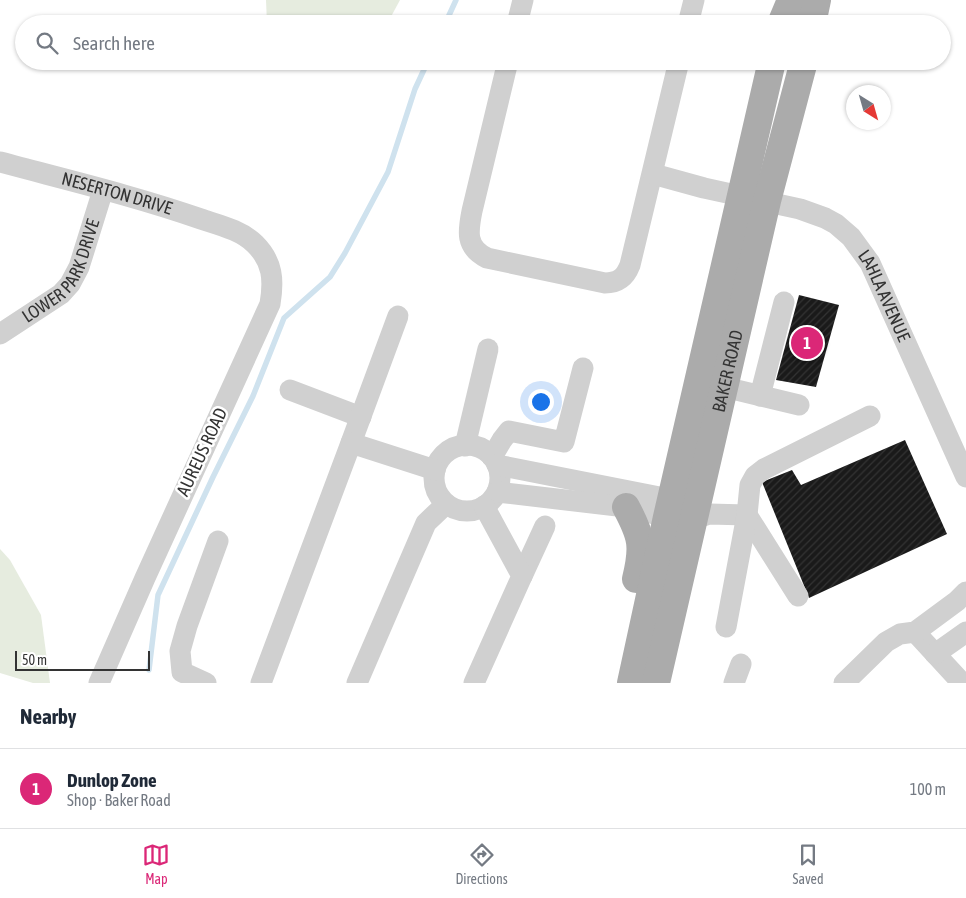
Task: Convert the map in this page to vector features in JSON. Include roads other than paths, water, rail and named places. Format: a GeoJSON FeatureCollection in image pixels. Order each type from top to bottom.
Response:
{"type":"FeatureCollection","features":[{"type":"Feature","properties":{"kind":"main road"},"geometry":{"type":"LineString","coordinates":[[784,15],[790,0]]}},
{"type":"Feature","properties":{"kind":"main road"},"geometry":{"type":"LineString","coordinates":[[814,15],[817,0]]}},
{"type":"Feature","properties":{"kind":"main road","name":"BAKER ROAD"},"geometry":{"type":"LineString","coordinates":[[640,678],[669,508],[770,70]]}},
{"type":"Feature","properties":{"kind":"main road","name":"BAKER ROAD"},"geometry":{"type":"LineString","coordinates":[[640,678],[700,512],[724,387],[767,201],[802,70]]}},
{"type":"Feature","properties":{"kind":"main road"},"geometry":{"type":"LineString","coordinates":[[626,507],[641,541],[640,564],[628,626],[628,638],[640,678]]}},
{"type":"Feature","properties":{"kind":"street"},"geometry":{"type":"LineString","coordinates":[[519,15],[523,0]]}},
{"type":"Feature","properties":{"kind":"street"},"geometry":{"type":"LineString","coordinates":[[690,15],[694,0]]}},
{"type":"Feature","properties":{"kind":"street"},"geometry":{"type":"LineString","coordinates":[[506,70],[469,226],[470,241],[479,254],[498,261],[526,265],[597,282],[614,283],[627,273],[630,266],[678,70]]}},
{"type":"Feature","properties":{"kind":"street","name":"NESERTON DRIVE"},"geometry":{"type":"LineString","coordinates":[[0,162],[177,211],[234,230]]}},
{"type":"Feature","properties":{"kind":"street"},"geometry":{"type":"LineString","coordinates":[[653,174],[740,196]]}},
{"type":"Feature","properties":{"kind":"street","name":"LOWER PARK DRIVE"},"geometry":{"type":"LineString","coordinates":[[0,334],[61,294],[70,284],[79,267],[103,190]]}},
{"type":"Feature","properties":{"kind":"street","name":"LAHLA AVENUE"},"geometry":{"type":"LineString","coordinates":[[740,196],[800,209],[836,224],[851,237],[870,263],[964,469]]}},
{"type":"Feature","properties":{"kind":"street","name":"AUREUS ROAD"},"geometry":{"type":"LineString","coordinates":[[99,683],[270,304],[272,273],[266,258],[255,244],[234,230]]}},
{"type":"Feature","properties":{"kind":"street"},"geometry":{"type":"LineString","coordinates":[[760,396],[784,302]]}},
{"type":"Feature","properties":{"kind":"street"},"geometry":{"type":"LineString","coordinates":[[261,683],[352,444],[398,316]]}},
{"type":"Feature","properties":{"kind":"street"},"geometry":{"type":"LineString","coordinates":[[464,446],[488,349]]}},
{"type":"Feature","properties":{"kind":"street"},"geometry":{"type":"LineString","coordinates":[[494,461],[502,440],[509,432],[564,442],[583,368]]}},
{"type":"Feature","properties":{"kind":"street"},"geometry":{"type":"LineString","coordinates":[[724,387],[799,405]]}},
{"type":"Feature","properties":{"kind":"street"},"geometry":{"type":"LineString","coordinates":[[290,390],[361,418]]}},
{"type":"Feature","properties":{"kind":"street"},"geometry":{"type":"LineString","coordinates":[[726,627],[747,515],[750,485],[755,476],[870,416]]}},
{"type":"Feature","properties":{"kind":"street"},"geometry":{"type":"LineString","coordinates":[[352,444],[435,470]]}},
{"type":"Feature","properties":{"kind":"street"},"geometry":{"type":"LineString","coordinates":[[464,446],[475,446],[484,450],[494,461],[499,474],[499,483],[490,499],[475,510],[465,512],[446,504],[440,498],[434,480],[435,470],[439,461],[446,453],[454,448],[464,446]]}},
{"type":"Feature","properties":{"kind":"street"},"geometry":{"type":"LineString","coordinates":[[494,461],[669,508]]}},
{"type":"Feature","properties":{"kind":"street"},"geometry":{"type":"LineString","coordinates":[[490,499],[669,508],[747,515]]}},
{"type":"Feature","properties":{"kind":"street"},"geometry":{"type":"LineString","coordinates":[[490,499],[522,576]]}},
{"type":"Feature","properties":{"kind":"street"},"geometry":{"type":"LineString","coordinates":[[357,683],[426,523],[446,504]]}},
{"type":"Feature","properties":{"kind":"street"},"geometry":{"type":"LineString","coordinates":[[747,515],[798,596]]}},
{"type":"Feature","properties":{"kind":"street"},"geometry":{"type":"LineString","coordinates":[[474,683],[545,526]]}},
{"type":"Feature","properties":{"kind":"street"},"geometry":{"type":"LineString","coordinates":[[206,683],[182,672],[180,651],[186,626],[218,541]]}},
{"type":"Feature","properties":{"kind":"street"},"geometry":{"type":"LineString","coordinates":[[844,683],[886,642],[900,634],[915,632],[957,601],[966,592]]}},
{"type":"Feature","properties":{"kind":"street"},"geometry":{"type":"LineString","coordinates":[[915,632],[962,683]]}},
{"type":"Feature","properties":{"kind":"street"},"geometry":{"type":"LineString","coordinates":[[935,654],[966,632]]}},
{"type":"Feature","properties":{"kind":"waterway"},"geometry":{"type":"LineString","coordinates":[[449,15],[456,0]]}},
{"type":"Feature","properties":{"kind":"waterway"},"geometry":{"type":"LineString","coordinates":[[149,670],[158,595],[253,396],[284,318],[330,277],[345,253],[388,172],[415,89],[424,70]]}},
{"type":"Feature","properties":{"kind":"place","name":"Dunlop Zone"},"geometry":{"type":"Point","coordinates":[807,343]}}]}
